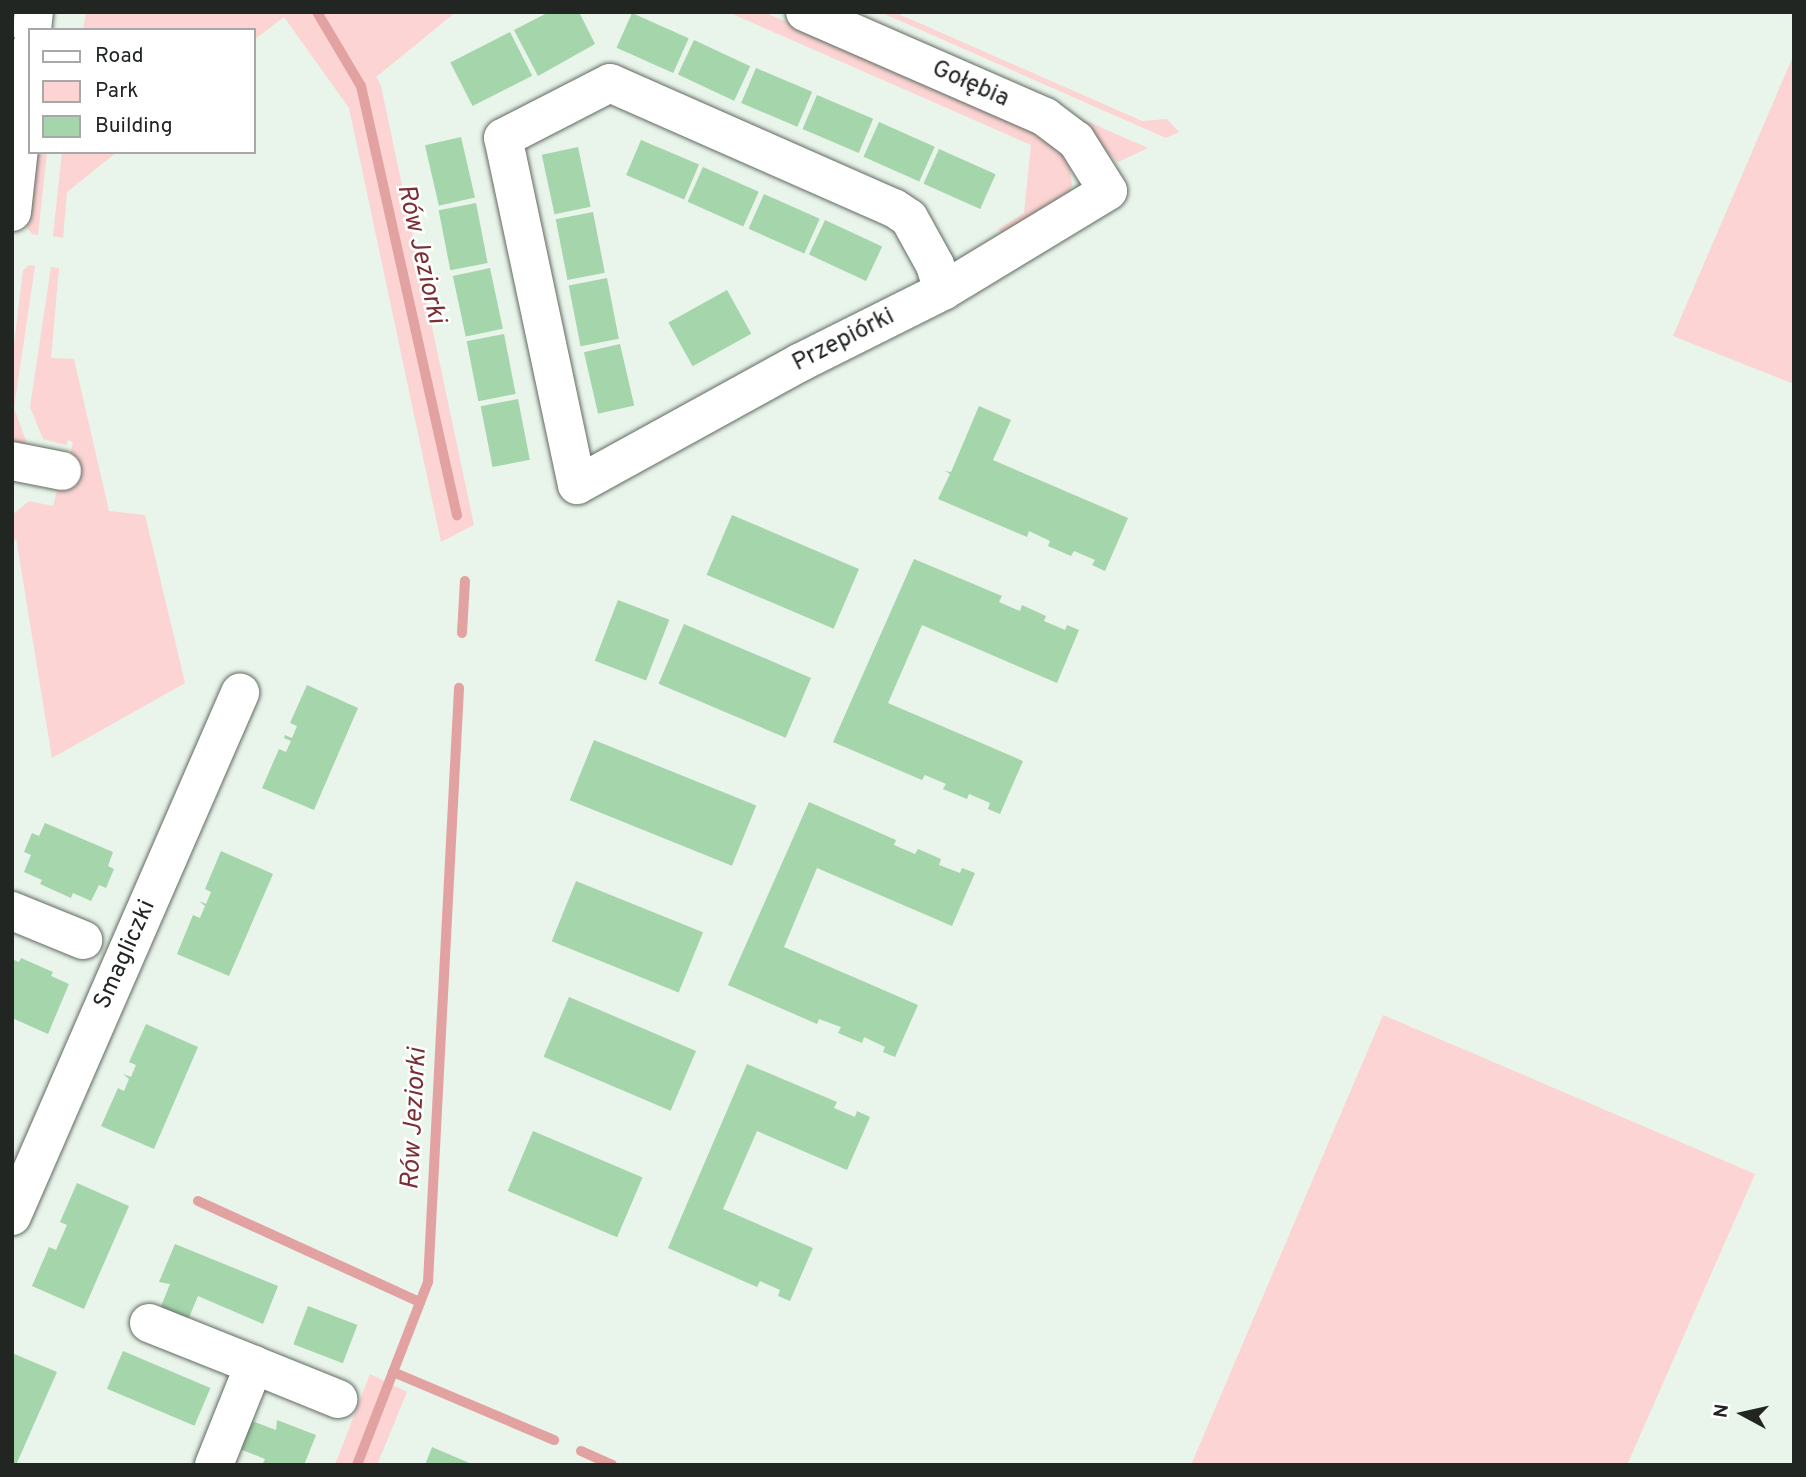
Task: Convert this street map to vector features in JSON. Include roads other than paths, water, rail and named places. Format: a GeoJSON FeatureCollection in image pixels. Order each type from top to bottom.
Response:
{"type":"FeatureCollection","features":[{"type":"Feature","properties":{"kind":"street","name":"Gołębia"},"geometry":{"type":"LineString","coordinates":[[805,12],[1045,117],[1076,140],[1108,191]]}},
{"type":"Feature","properties":{"kind":"street"},"geometry":{"type":"LineString","coordinates":[[12,212],[28,68]]}},
{"type":"Feature","properties":{"kind":"street","name":"Przepiórki"},"geometry":{"type":"LineString","coordinates":[[943,290],[935,265],[909,218],[894,208],[610,83],[503,138],[577,485],[799,363],[943,290],[1108,191]]}},
{"type":"Feature","properties":{"kind":"street"},"geometry":{"type":"LineString","coordinates":[[12,461],[62,471]]}},
{"type":"Feature","properties":{"kind":"street","name":"Smagliczki"},"geometry":{"type":"LineString","coordinates":[[12,1216],[240,693]]}},
{"type":"Feature","properties":{"kind":"street"},"geometry":{"type":"LineString","coordinates":[[12,911],[83,940]]}},
{"type":"Feature","properties":{"kind":"street"},"geometry":{"type":"LineString","coordinates":[[149,1323],[338,1399]]}},
{"type":"Feature","properties":{"kind":"street"},"geometry":{"type":"LineString","coordinates":[[214,1465],[254,1365]]}},
{"type":"Feature","properties":{"kind":"waterway","name":"Rów Jeziorki"},"geometry":{"type":"LineString","coordinates":[[317,12],[361,86],[457,515]]}},
{"type":"Feature","properties":{"kind":"waterway","name":"Rów Jeziorki"},"geometry":{"type":"LineString","coordinates":[[462,633],[465,581]]}},
{"type":"Feature","properties":{"kind":"waterway","name":"Rów Jeziorki"},"geometry":{"type":"LineString","coordinates":[[357,1465],[428,1282],[459,688]]}},
{"type":"Feature","properties":{"kind":"waterway"},"geometry":{"type":"LineString","coordinates":[[198,1201],[420,1302]]}},
{"type":"Feature","properties":{"kind":"waterway","name":"Rów Jeziorki"},"geometry":{"type":"LineString","coordinates":[[393,1372],[554,1440]]}},
{"type":"Feature","properties":{"kind":"waterway","name":"Rów Jeziorki"},"geometry":{"type":"LineString","coordinates":[[581,1451],[612,1465]]}}]}
